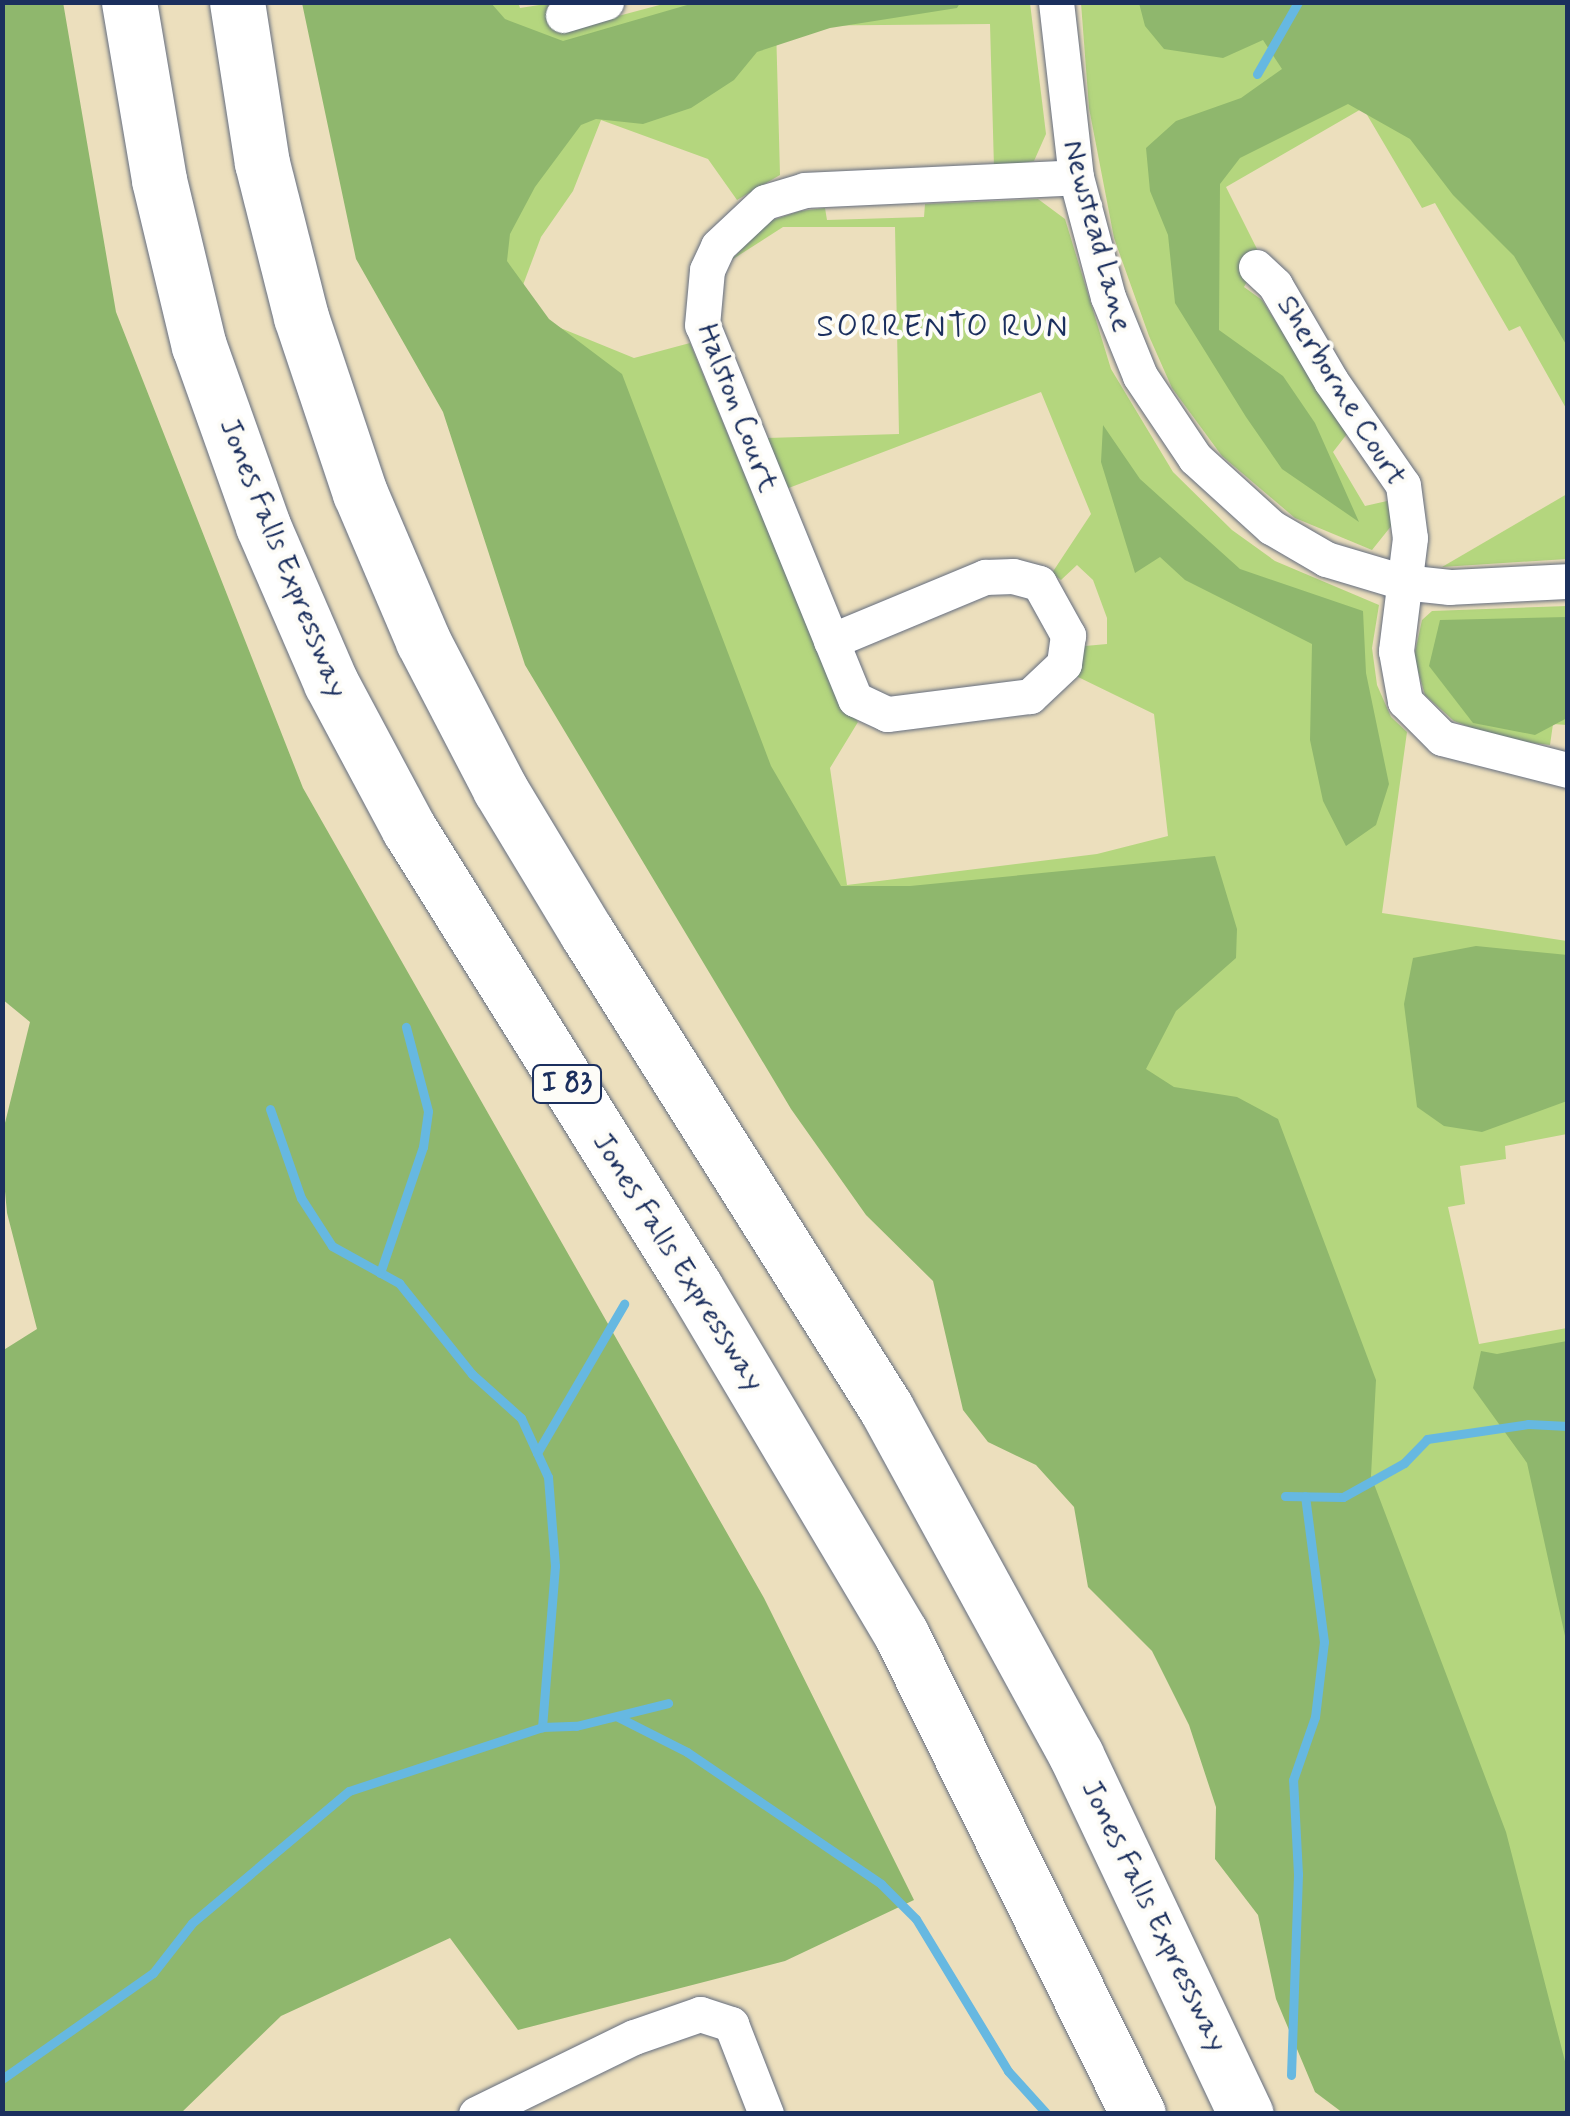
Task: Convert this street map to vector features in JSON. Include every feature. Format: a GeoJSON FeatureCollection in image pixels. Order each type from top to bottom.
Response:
{"type":"FeatureCollection","features":[{"type":"Feature","properties":{"kind":"highway","name":"Jones Falls Expressway"},"geometry":{"type":"LineString","coordinates":[[129,2],[158,180],[199,346],[263,526],[331,683],[408,829],[695,1287],[901,1634],[1138,2114]]}},
{"type":"Feature","properties":{"kind":"highway","name":"Jones Falls Expressway"},"geometry":{"type":"LineString","coordinates":[[237,2],[262,163],[302,317],[360,493],[423,641],[500,789],[904,1442],[1076,1755],[1246,2114]]}},
{"type":"Feature","properties":{"kind":"street"},"geometry":{"type":"LineString","coordinates":[[563,15],[606,2]]}},
{"type":"Feature","properties":{"kind":"street","name":"Newstead Lane"},"geometry":{"type":"LineString","coordinates":[[1056,2],[1076,176],[1114,318],[1140,376],[1195,458],[1271,528],[1326,559],[1403,582],[1505,588],[1568,581]]}},
{"type":"Feature","properties":{"kind":"street","name":"Halston Court"},"geometry":{"type":"LineString","coordinates":[[832,641],[985,577],[1013,576],[1039,583],[1068,635],[1064,664],[1030,696],[887,714],[855,699],[702,325],[707,270],[718,246],[764,202],[804,190],[1076,176]]}},
{"type":"Feature","properties":{"kind":"street","name":"Sherborne Court"},"geometry":{"type":"LineString","coordinates":[[1256,267],[1275,285],[1331,381],[1403,485],[1410,538],[1397,679],[1420,720],[1471,750],[1568,770]]}},
{"type":"Feature","properties":{"kind":"street"},"geometry":{"type":"LineString","coordinates":[[476,2114],[634,2037],[700,2014],[731,2024],[766,2114]]}},
{"type":"Feature","properties":{"kind":"green space"},"geometry":{"type":"Polygon","coordinates":[[[63,2],[116,312],[303,788],[764,1598],[914,1900],[785,1961],[518,2030],[450,1938],[281,2016],[181,2113],[3,2113],[2,1351],[37,1329],[7,1213],[2,1159],[3,1131],[30,1022],[2,999],[2,3],[63,2]]]}},
{"type":"Feature","properties":{"kind":"green space"},"geometry":{"type":"Polygon","coordinates":[[[518,2],[520,8],[552,3],[562,31],[667,3],[1030,3],[1046,134],[1034,161],[994,168],[990,24],[776,26],[780,175],[737,200],[708,159],[601,120],[573,191],[541,237],[514,309],[634,358],[690,343],[835,693],[858,722],[830,768],[847,885],[1097,854],[1168,836],[1154,714],[1076,676],[1085,646],[1107,644],[1107,618],[1093,580],[1077,565],[1061,580],[1052,573],[1091,514],[1041,392],[786,489],[767,438],[899,434],[895,227],[783,227],[730,261],[770,221],[800,211],[825,208],[827,220],[924,217],[925,204],[1038,199],[1065,219],[1111,369],[1173,472],[1232,530],[1275,561],[1379,605],[1372,648],[1377,685],[1391,717],[1407,732],[1382,913],[1567,941],[1567,1134],[1505,1146],[1506,1159],[1460,1166],[1465,1204],[1448,1207],[1479,1344],[1567,1328],[1567,2113],[1053,1410],[569,462],[403,3],[518,2]]]}},
{"type":"Feature","properties":{"kind":"green space"},"geometry":{"type":"Polygon","coordinates":[[[302,3],[491,3],[505,19],[563,41],[694,3],[960,3],[957,8],[830,28],[757,52],[734,80],[691,108],[643,124],[596,119],[581,125],[535,187],[510,234],[507,261],[549,319],[622,374],[771,766],[841,886],[910,886],[1215,856],[1237,929],[1236,958],[1176,1011],[1146,1069],[1174,1087],[1237,1097],[1278,1119],[1376,1380],[1371,1476],[1506,1832],[1567,2069],[1567,2113],[1343,2113],[1315,2092],[1276,1999],[1258,1915],[1215,1859],[1216,1807],[1189,1725],[1152,1651],[1088,1587],[1074,1507],[1036,1465],[988,1442],[963,1410],[933,1281],[866,1215],[791,1109],[525,665],[443,412],[356,259],[302,3]]]}},
{"type":"Feature","properties":{"kind":"green space"},"geometry":{"type":"Polygon","coordinates":[[[1081,3],[1567,3],[1567,410],[1520,326],[1509,331],[1435,203],[1422,208],[1363,108],[1226,187],[1261,257],[1244,287],[1262,300],[1347,434],[1333,452],[1365,506],[1387,501],[1392,525],[1372,550],[1295,518],[1222,456],[1172,388],[1149,336],[1114,238],[1089,108],[1081,3]]]}},
{"type":"Feature","properties":{"kind":"green space"},"geometry":{"type":"Polygon","coordinates":[[[1139,3],[1567,3],[1567,346],[1514,256],[1453,195],[1410,139],[1348,104],[1240,158],[1220,184],[1219,330],[1283,376],[1315,423],[1359,522],[1282,469],[1246,417],[1175,303],[1168,235],[1150,191],[1146,148],[1176,121],[1241,98],[1282,69],[1263,40],[1223,58],[1164,49],[1145,26],[1139,3]]]}},
{"type":"Feature","properties":{"kind":"green space"},"geometry":{"type":"Polygon","coordinates":[[[1103,425],[1140,479],[1240,569],[1363,611],[1366,673],[1389,784],[1376,825],[1346,846],[1323,801],[1310,740],[1312,644],[1185,580],[1160,557],[1135,573],[1101,462],[1103,425]]]}},
{"type":"Feature","properties":{"kind":"green space"},"geometry":{"type":"Polygon","coordinates":[[[1567,494],[1567,559],[1442,567],[1567,494]]]}},
{"type":"Feature","properties":{"kind":"green space"},"geometry":{"type":"Polygon","coordinates":[[[1567,606],[1567,725],[1553,724],[1550,745],[1500,739],[1454,721],[1425,695],[1414,657],[1422,620],[1432,611],[1567,606]]]}},
{"type":"Feature","properties":{"kind":"green space"},"geometry":{"type":"Polygon","coordinates":[[[1567,617],[1567,718],[1535,735],[1473,723],[1429,666],[1440,620],[1567,617]]]}},
{"type":"Feature","properties":{"kind":"green space"},"geometry":{"type":"Polygon","coordinates":[[[1476,946],[1568,955],[1567,1101],[1482,1132],[1444,1126],[1417,1107],[1404,1004],[1413,958],[1476,946]]]}},
{"type":"Feature","properties":{"kind":"green space"},"geometry":{"type":"Polygon","coordinates":[[[1568,1341],[1567,1645],[1527,1463],[1473,1388],[1481,1351],[1497,1354],[1568,1341]]]}},
{"type":"Feature","properties":{"kind":"waterway"},"geometry":{"type":"LineString","coordinates":[[1257,74],[1298,2]]}},
{"type":"Feature","properties":{"kind":"waterway"},"geometry":{"type":"LineString","coordinates":[[380,1273],[423,1147],[428,1111],[406,1027]]}},
{"type":"Feature","properties":{"kind":"waterway"},"geometry":{"type":"LineString","coordinates":[[270,1109],[301,1198],[332,1246],[399,1283],[472,1374],[521,1418],[548,1477],[555,1566],[542,1727]]}},
{"type":"Feature","properties":{"kind":"waterway"},"geometry":{"type":"LineString","coordinates":[[537,1453],[624,1304]]}},
{"type":"Feature","properties":{"kind":"waterway"},"geometry":{"type":"LineString","coordinates":[[1285,1496],[1343,1497],[1404,1463],[1427,1439],[1528,1424],[1568,1426]]}},
{"type":"Feature","properties":{"kind":"waterway"},"geometry":{"type":"LineString","coordinates":[[1291,2075],[1298,1874],[1293,1780],[1315,1717],[1324,1642],[1305,1496]]}},
{"type":"Feature","properties":{"kind":"waterway"},"geometry":{"type":"LineString","coordinates":[[2,2079],[153,1973],[192,1923],[349,1791],[542,1727],[576,1726],[668,1703]]}},
{"type":"Feature","properties":{"kind":"waterway"},"geometry":{"type":"LineString","coordinates":[[618,1717],[687,1752],[881,1884],[916,1919],[1008,2071],[1047,2114]]}},
{"type":"Feature","properties":{"kind":"district","name":"SORRENTO RUN"},"geometry":{"type":"Point","coordinates":[943,327]}}]}
